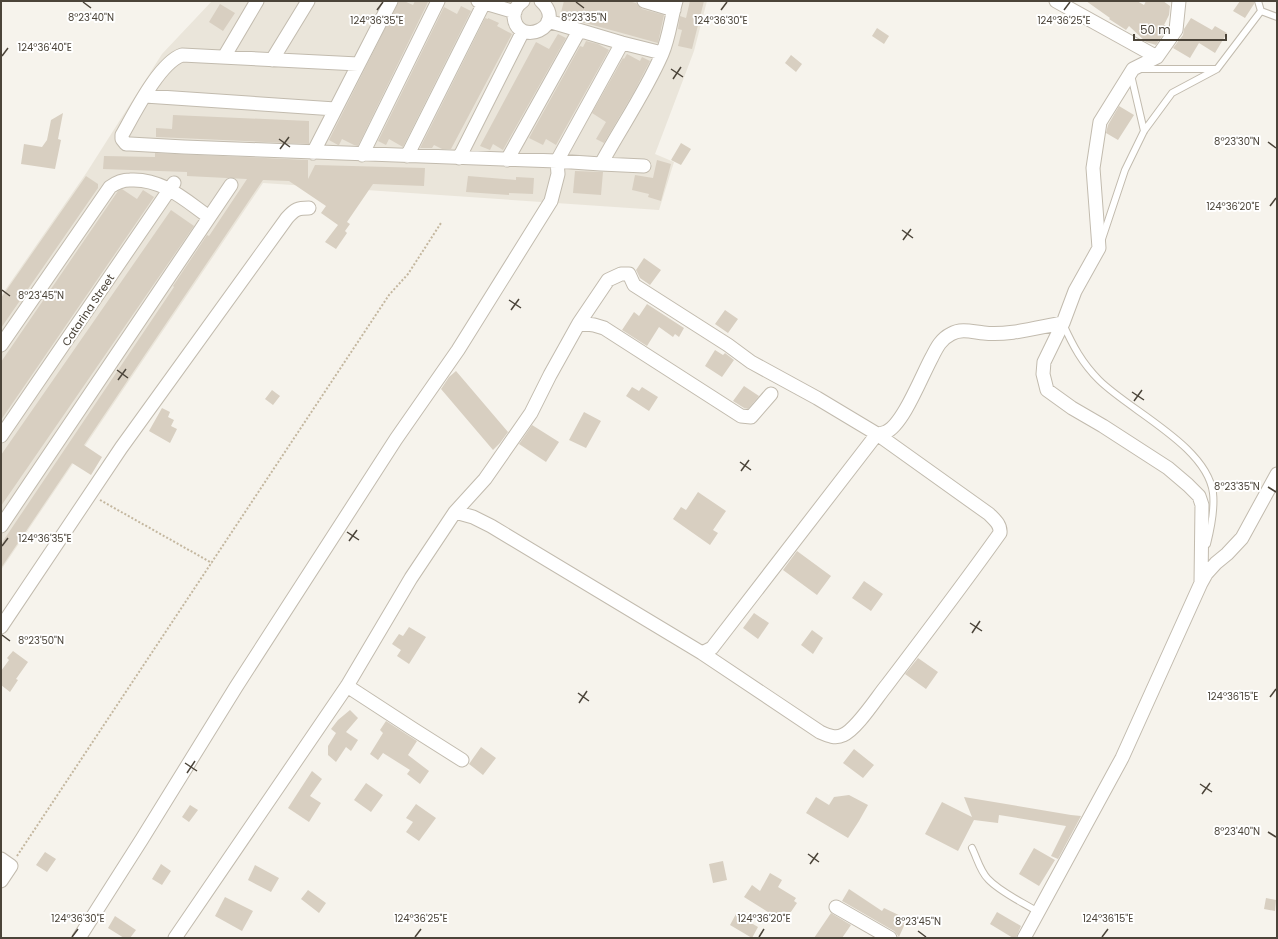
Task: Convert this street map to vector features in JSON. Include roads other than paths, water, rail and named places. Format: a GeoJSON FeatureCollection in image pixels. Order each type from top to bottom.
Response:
{"type":"FeatureCollection","features":[{"type":"Feature","properties":{"kind":"street"},"geometry":{"type":"LineString","coordinates":[[224,57],[258,1]]}},
{"type":"Feature","properties":{"kind":"street"},"geometry":{"type":"LineString","coordinates":[[272,60],[308,1]]}},
{"type":"Feature","properties":{"kind":"street"},"geometry":{"type":"LineString","coordinates":[[362,155],[438,1]]}},
{"type":"Feature","properties":{"kind":"street"},"geometry":{"type":"LineString","coordinates":[[407,156],[481,2],[519,6],[516,22],[523,31],[530,33],[538,32],[544,28],[548,21],[549,13],[546,6],[541,1]]}},
{"type":"Feature","properties":{"kind":"street"},"geometry":{"type":"LineString","coordinates":[[601,164],[647,84],[662,53],[675,5],[644,1]]}},
{"type":"Feature","properties":{"kind":"street"},"geometry":{"type":"LineString","coordinates":[[1056,1],[1157,57]]}},
{"type":"Feature","properties":{"kind":"street"},"geometry":{"type":"LineString","coordinates":[[1179,1],[1176,30],[1157,57],[1132,71],[1100,122],[1093,168],[1099,248],[1075,291],[1063,323],[1044,362],[1042,374],[1048,390],[1072,408],[1168,468],[1199,496],[1202,505],[1201,583]]}},
{"type":"Feature","properties":{"kind":"street"},"geometry":{"type":"LineString","coordinates":[[313,153],[388,2]]}},
{"type":"Feature","properties":{"kind":"street"},"geometry":{"type":"LineString","coordinates":[[548,21],[662,53]]}},
{"type":"Feature","properties":{"kind":"street"},"geometry":{"type":"LineString","coordinates":[[507,160],[579,30]]}},
{"type":"Feature","properties":{"kind":"street"},"geometry":{"type":"LineString","coordinates":[[459,158],[523,31]]}},
{"type":"Feature","properties":{"kind":"street"},"geometry":{"type":"LineString","coordinates":[[79,938],[236,687],[396,439],[458,350],[551,202],[558,174],[556,161],[622,43]]}},
{"type":"Feature","properties":{"kind":"street"},"geometry":{"type":"LineString","coordinates":[[358,64],[189,55],[177,57],[160,74],[145,96],[122,135],[122,139],[126,144],[184,148],[556,161],[644,166]]}},
{"type":"Feature","properties":{"kind":"street"},"geometry":{"type":"LineString","coordinates":[[145,96],[335,109]]}},
{"type":"Feature","properties":{"kind":"street"},"geometry":{"type":"LineString","coordinates":[[1,345],[110,187],[116,183],[123,180],[133,180],[172,186],[209,217]]}},
{"type":"Feature","properties":{"kind":"street"},"geometry":{"type":"LineString","coordinates":[[1,526],[231,185]]}},
{"type":"Feature","properties":{"kind":"street","name":"Catarina Street"},"geometry":{"type":"LineString","coordinates":[[1,436],[172,186]]}},
{"type":"Feature","properties":{"kind":"street"},"geometry":{"type":"LineString","coordinates":[[1,627],[121,448],[287,218],[298,208],[309,208]]}},
{"type":"Feature","properties":{"kind":"street"},"geometry":{"type":"LineString","coordinates":[[175,938],[347,686],[411,578],[455,512],[485,479],[531,413],[550,375],[580,323],[608,280],[621,274],[629,274],[634,285],[728,345],[751,362],[817,398],[877,434],[989,514],[998,523],[1000,533],[864,714],[850,731],[837,737],[829,736],[820,732],[702,653],[491,526],[473,517],[455,512]]}},
{"type":"Feature","properties":{"kind":"street"},"geometry":{"type":"LineString","coordinates":[[580,323],[604,328],[740,416],[751,417],[770,394]]}},
{"type":"Feature","properties":{"kind":"street"},"geometry":{"type":"LineString","coordinates":[[702,653],[712,648],[877,434],[887,432],[900,418],[911,401],[924,371],[942,339],[956,331],[963,330],[986,334],[1001,333],[1063,323]]}},
{"type":"Feature","properties":{"kind":"street"},"geometry":{"type":"LineString","coordinates":[[1024,938],[1122,758],[1201,583],[1206,574],[1216,563],[1242,538],[1277,474]]}},
{"type":"Feature","properties":{"kind":"street"},"geometry":{"type":"LineString","coordinates":[[347,686],[462,760]]}},
{"type":"Feature","properties":{"kind":"street"},"geometry":{"type":"LineString","coordinates":[[1,881],[6,862]]}},
{"type":"Feature","properties":{"kind":"street"},"geometry":{"type":"LineString","coordinates":[[836,907],[890,938]]}},
{"type":"Feature","properties":{"kind":"lane"},"geometry":{"type":"LineString","coordinates":[[1258,1],[1261,11]]}},
{"type":"Feature","properties":{"kind":"lane"},"geometry":{"type":"LineString","coordinates":[[1261,11],[1277,17]]}},
{"type":"Feature","properties":{"kind":"lane"},"geometry":{"type":"LineString","coordinates":[[1099,248],[1125,170],[1144,131],[1172,93],[1217,70],[1261,11]]}},
{"type":"Feature","properties":{"kind":"lane"},"geometry":{"type":"LineString","coordinates":[[1144,131],[1132,71],[1217,70]]}},
{"type":"Feature","properties":{"kind":"lane"},"geometry":{"type":"LineString","coordinates":[[1063,323],[1076,352],[1099,381],[1178,441],[1199,462],[1207,476],[1213,493],[1212,522],[1202,561]]}},
{"type":"Feature","properties":{"kind":"lane"},"geometry":{"type":"LineString","coordinates":[[972,848],[982,871],[988,879],[998,888],[1038,912]]}}]}
